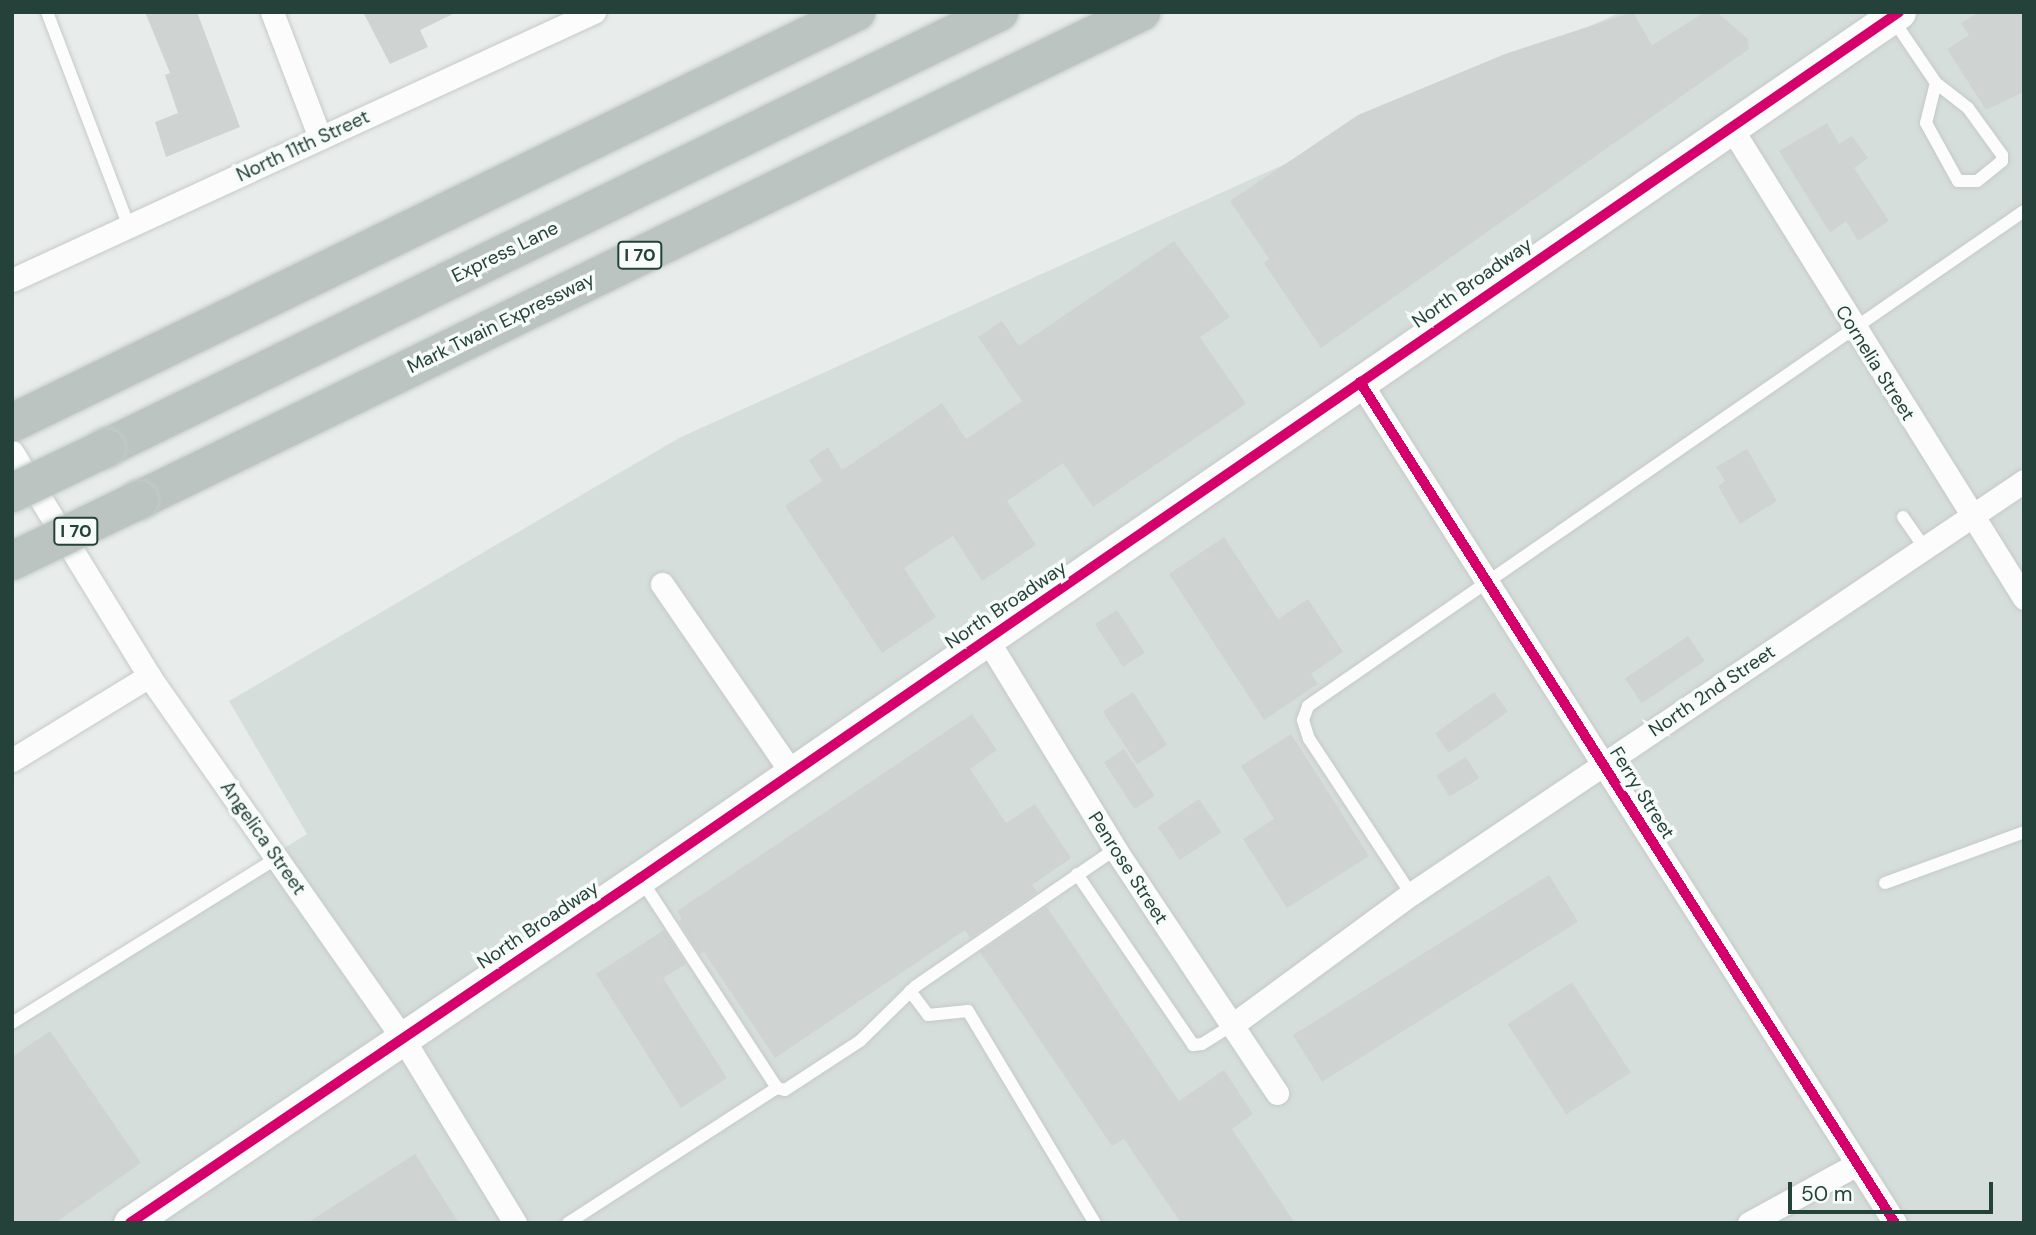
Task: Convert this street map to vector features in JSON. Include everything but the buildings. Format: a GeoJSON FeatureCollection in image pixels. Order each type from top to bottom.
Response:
{"type":"FeatureCollection","features":[{"type":"Feature","properties":{"kind":"highway"},"geometry":{"type":"LineString","coordinates":[[12,424],[856,12]]}},
{"type":"Feature","properties":{"kind":"highway","name":"Express Lane"},"geometry":{"type":"LineString","coordinates":[[12,493],[999,12]]}},
{"type":"Feature","properties":{"kind":"highway","name":"Mark Twain Expressway"},"geometry":{"type":"LineString","coordinates":[[12,561],[1141,12]]}},
{"type":"Feature","properties":{"kind":"main road","name":"North Broadway"},"geometry":{"type":"LineString","coordinates":[[130,1223],[640,878],[1730,126],[1896,15]]}},
{"type":"Feature","properties":{"kind":"street"},"geometry":{"type":"LineString","coordinates":[[272,12],[320,138]]}},
{"type":"Feature","properties":{"kind":"street","name":"North 11th Street"},"geometry":{"type":"LineString","coordinates":[[12,280],[594,12]]}},
{"type":"Feature","properties":{"kind":"street","name":"Cornelia Street"},"geometry":{"type":"LineString","coordinates":[[1730,126],[1853,330],[2024,598]]}},
{"type":"Feature","properties":{"kind":"street","name":"Ferry Street"},"geometry":{"type":"LineString","coordinates":[[1360,382],[1895,1223]]}},
{"type":"Feature","properties":{"kind":"street","name":"Angelica Street"},"geometry":{"type":"LineString","coordinates":[[12,452],[149,676],[402,1037],[515,1223]]}},
{"type":"Feature","properties":{"kind":"street","name":"North 2nd Street"},"geometry":{"type":"LineString","coordinates":[[1231,1026],[1411,894],[2024,481]]}},
{"type":"Feature","properties":{"kind":"street"},"geometry":{"type":"LineString","coordinates":[[662,584],[791,772]]}},
{"type":"Feature","properties":{"kind":"street","name":"Penrose Street"},"geometry":{"type":"LineString","coordinates":[[987,639],[1115,849],[1277,1093]]}},
{"type":"Feature","properties":{"kind":"street"},"geometry":{"type":"LineString","coordinates":[[12,760],[149,676]]}},
{"type":"Feature","properties":{"kind":"street"},"geometry":{"type":"LineString","coordinates":[[1749,1223],[1857,1164]]}},
{"type":"Feature","properties":{"kind":"lane"},"geometry":{"type":"LineString","coordinates":[[47,12],[129,227]]}},
{"type":"Feature","properties":{"kind":"lane"},"geometry":{"type":"LineString","coordinates":[[1896,15],[1936,83],[1968,108],[2002,155],[2003,161],[1977,181],[1958,181],[1926,123],[1936,83]]}},
{"type":"Feature","properties":{"kind":"lane"},"geometry":{"type":"LineString","coordinates":[[1411,894],[1309,739],[1303,720],[1308,706],[1489,585],[2024,211]]}},
{"type":"Feature","properties":{"kind":"lane"},"geometry":{"type":"LineString","coordinates":[[1903,517],[1925,549]]}},
{"type":"Feature","properties":{"kind":"lane"},"geometry":{"type":"LineString","coordinates":[[1885,883],[2024,832]]}},
{"type":"Feature","properties":{"kind":"lane"},"geometry":{"type":"LineString","coordinates":[[640,878],[777,1088],[785,1090],[860,1041],[910,991],[1115,849]]}},
{"type":"Feature","properties":{"kind":"lane"},"geometry":{"type":"LineString","coordinates":[[12,1023],[277,858]]}},
{"type":"Feature","properties":{"kind":"lane"},"geometry":{"type":"LineString","coordinates":[[1077,874],[1193,1045],[1202,1044],[1231,1026]]}},
{"type":"Feature","properties":{"kind":"lane"},"geometry":{"type":"LineString","coordinates":[[910,991],[928,1015],[968,1010],[1095,1223]]}},
{"type":"Feature","properties":{"kind":"lane"},"geometry":{"type":"LineString","coordinates":[[568,1223],[777,1088]]}},
{"type":"Feature","properties":{"kind":"shaded area"},"geometry":{"type":"Polygon","coordinates":[[[1621,12],[2024,12],[2024,1223],[12,1223],[12,1018],[307,834],[229,701],[679,438],[1621,12]]]}},
{"type":"Feature","properties":{"kind":"cycle path"},"geometry":{"type":"LineString","coordinates":[[130,1223],[640,878],[1899,12]]}},
{"type":"Feature","properties":{"kind":"cycle path"},"geometry":{"type":"LineString","coordinates":[[1360,382],[1895,1223]]}}]}
